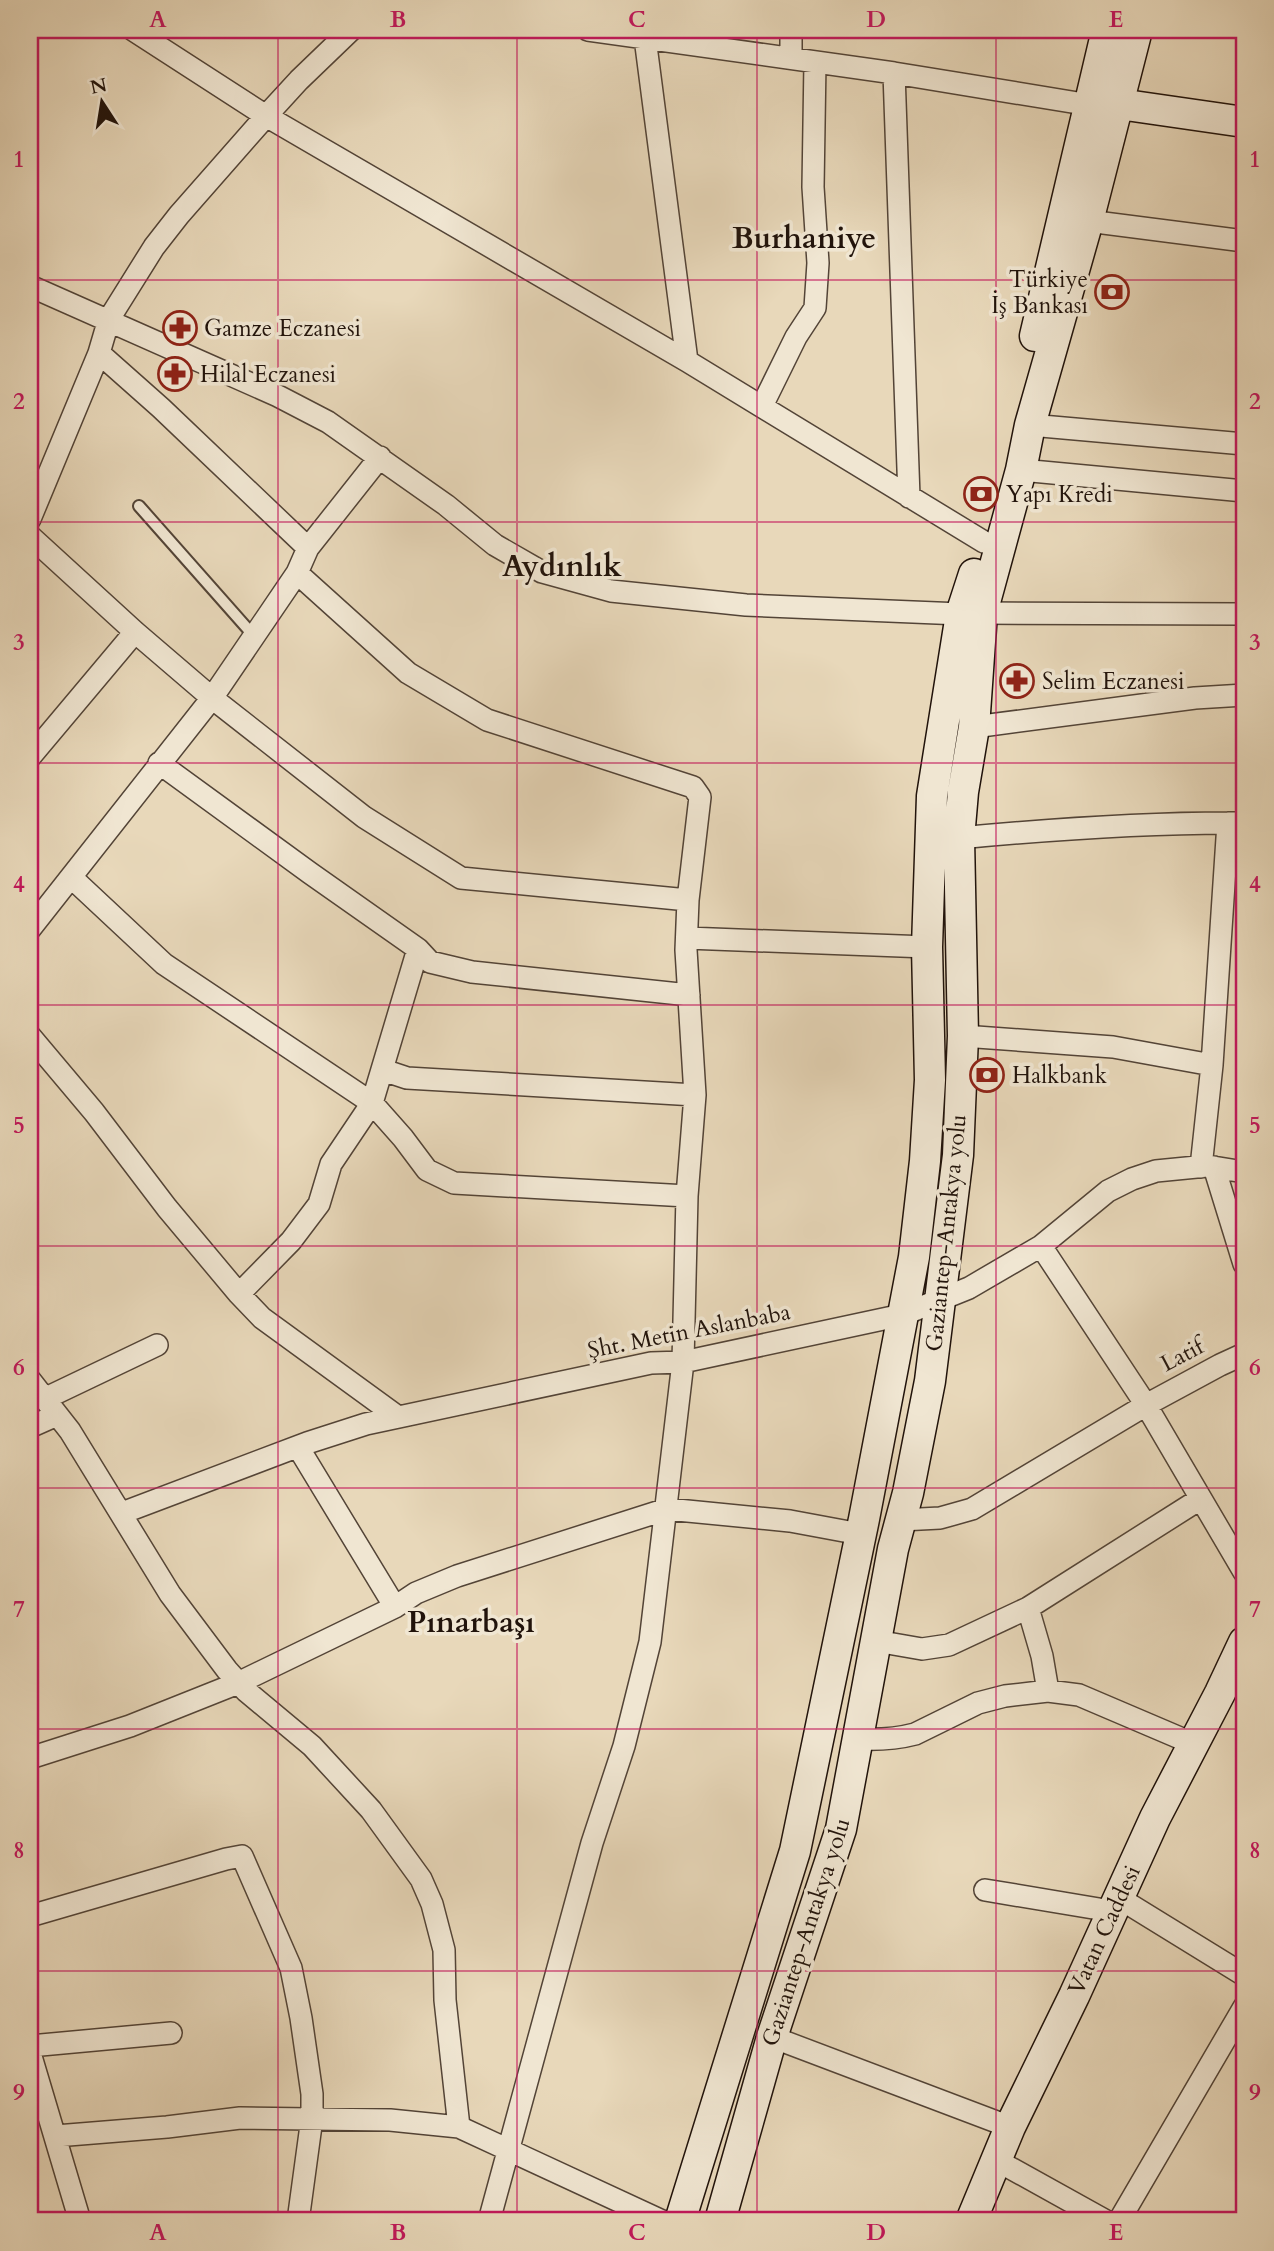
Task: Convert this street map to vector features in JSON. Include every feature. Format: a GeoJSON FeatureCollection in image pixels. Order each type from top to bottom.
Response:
{"type":"FeatureCollection","features":[{"type":"Feature","properties":{"kind":"main road","name":"Gaziantep-Antakya yolu"},"geometry":{"type":"LineString","coordinates":[[720,2221],[772,2037],[841,1829],[893,1549],[930,1381],[958,1155],[963,1036],[959,838],[963,792],[974,727],[972,614],[1021,470],[1030,425],[1088,221],[1105,104],[1107,30]]}},
{"type":"Feature","properties":{"kind":"main road","name":"Gaziantep-Antakya yolu"},"geometry":{"type":"LineString","coordinates":[[680,2221],[795,1851],[914,1257],[925,1161],[930,1080],[927,947],[932,796],[972,614],[984,542],[1105,104],[1137,30]]}},
{"type":"Feature","properties":{"kind":"main road"},"geometry":{"type":"LineString","coordinates":[[1105,104],[1244,122]]}},
{"type":"Feature","properties":{"kind":"main road","name":"Vatan Caddesi"},"geometry":{"type":"LineString","coordinates":[[971,2221],[1010,2127],[1074,1996],[1155,1818],[1244,1642]]}},
{"type":"Feature","properties":{"kind":"street"},"geometry":{"type":"LineString","coordinates":[[133,30],[266,116],[687,361],[984,542]]}},
{"type":"Feature","properties":{"kind":"street"},"geometry":{"type":"LineString","coordinates":[[30,519],[36,489],[99,353],[109,319],[154,247],[266,116],[351,30]]}},
{"type":"Feature","properties":{"kind":"street"},"geometry":{"type":"LineString","coordinates":[[588,30],[1105,104]]}},
{"type":"Feature","properties":{"kind":"street"},"geometry":{"type":"LineString","coordinates":[[790,58],[791,30]]}},
{"type":"Feature","properties":{"kind":"street"},"geometry":{"type":"LineString","coordinates":[[645,38],[687,361]]}},
{"type":"Feature","properties":{"kind":"street"},"geometry":{"type":"LineString","coordinates":[[762,406],[796,337],[815,308],[818,263],[813,187],[815,62]]}},
{"type":"Feature","properties":{"kind":"street"},"geometry":{"type":"LineString","coordinates":[[894,73],[909,498]]}},
{"type":"Feature","properties":{"kind":"street"},"geometry":{"type":"LineString","coordinates":[[1088,221],[1244,241]]}},
{"type":"Feature","properties":{"kind":"street"},"geometry":{"type":"LineString","coordinates":[[30,286],[278,396],[328,422],[446,505],[495,545],[541,572],[565,579],[611,591],[746,605],[972,614],[1244,614]]}},
{"type":"Feature","properties":{"kind":"street"},"geometry":{"type":"LineString","coordinates":[[99,353],[308,548]]}},
{"type":"Feature","properties":{"kind":"street"},"geometry":{"type":"LineString","coordinates":[[1030,425],[1244,444]]}},
{"type":"Feature","properties":{"kind":"street"},"geometry":{"type":"LineString","coordinates":[[30,929],[212,698],[297,573],[308,548],[380,457]]}},
{"type":"Feature","properties":{"kind":"street"},"geometry":{"type":"LineString","coordinates":[[1021,470],[1244,491]]}},
{"type":"Feature","properties":{"kind":"street"},"geometry":{"type":"LineString","coordinates":[[30,536],[212,698],[364,817],[461,877],[688,900]]}},
{"type":"Feature","properties":{"kind":"street"},"geometry":{"type":"LineString","coordinates":[[297,573],[408,673],[488,720],[693,787],[700,797],[688,900],[689,996],[695,1096],[687,1196],[684,1362],[650,1643],[624,1746],[592,1843],[489,2221]]}},
{"type":"Feature","properties":{"kind":"street"},"geometry":{"type":"LineString","coordinates":[[30,757],[135,632]]}},
{"type":"Feature","properties":{"kind":"street"},"geometry":{"type":"LineString","coordinates":[[974,727],[1195,698],[1244,695]]}},
{"type":"Feature","properties":{"kind":"street"},"geometry":{"type":"LineString","coordinates":[[159,763],[418,949],[430,962],[472,972],[689,996]]}},
{"type":"Feature","properties":{"kind":"street"},"geometry":{"type":"LineString","coordinates":[[959,838],[1031,831],[1236,823],[1212,1065],[1208,1167],[1244,1265]]}},
{"type":"Feature","properties":{"kind":"street"},"geometry":{"type":"LineString","coordinates":[[72,878],[164,964],[372,1103],[427,1170],[454,1183],[687,1196]]}},
{"type":"Feature","properties":{"kind":"street"},"geometry":{"type":"LineString","coordinates":[[687,938],[927,947]]}},
{"type":"Feature","properties":{"kind":"street"},"geometry":{"type":"LineString","coordinates":[[239,1294],[291,1241],[319,1204],[331,1164],[372,1103],[418,949]]}},
{"type":"Feature","properties":{"kind":"street"},"geometry":{"type":"LineString","coordinates":[[30,1035],[38,1063],[94,1112],[167,1208],[262,1318],[398,1417]]}},
{"type":"Feature","properties":{"kind":"street"},"geometry":{"type":"LineString","coordinates":[[963,1036],[1113,1047],[1212,1065]]}},
{"type":"Feature","properties":{"kind":"street"},"geometry":{"type":"LineString","coordinates":[[383,1070],[407,1078],[695,1096]]}},
{"type":"Feature","properties":{"kind":"street","name":"Şht. Metin Aslanbaba"},"geometry":{"type":"LineString","coordinates":[[122,1513],[366,1423],[651,1363],[684,1362],[902,1315],[969,1288],[1041,1246],[1108,1191],[1120,1185],[1156,1171],[1208,1167],[1244,1172]]}},
{"type":"Feature","properties":{"kind":"street"},"geometry":{"type":"LineString","coordinates":[[1041,1246],[1146,1405],[1244,1572]]}},
{"type":"Feature","properties":{"kind":"street"},"geometry":{"type":"LineString","coordinates":[[30,1427],[51,1407],[157,1345]]}},
{"type":"Feature","properties":{"kind":"street","name":"Latif"},"geometry":{"type":"LineString","coordinates":[[901,1520],[940,1518],[972,1509],[1146,1405],[1220,1364],[1244,1354]]}},
{"type":"Feature","properties":{"kind":"street"},"geometry":{"type":"LineString","coordinates":[[30,1380],[122,1513],[170,1594],[238,1683],[312,1746],[371,1810],[421,1879],[432,1903],[444,1951],[445,2000],[459,2127]]}},
{"type":"Feature","properties":{"kind":"street"},"geometry":{"type":"LineString","coordinates":[[298,1447],[395,1607]]}},
{"type":"Feature","properties":{"kind":"street"},"geometry":{"type":"LineString","coordinates":[[876,1641],[922,1649],[942,1647],[1028,1608],[1200,1499]]}},
{"type":"Feature","properties":{"kind":"street"},"geometry":{"type":"LineString","coordinates":[[30,1758],[130,1726],[238,1683],[395,1607],[416,1593],[457,1576],[667,1509],[790,1521],[860,1534]]}},
{"type":"Feature","properties":{"kind":"street"},"geometry":{"type":"LineString","coordinates":[[1028,1608],[1042,1656],[1048,1690]]}},
{"type":"Feature","properties":{"kind":"street"},"geometry":{"type":"LineString","coordinates":[[858,1739],[876,1740],[915,1734],[978,1703],[1048,1690],[1079,1695],[1194,1744]]}},
{"type":"Feature","properties":{"kind":"street"},"geometry":{"type":"LineString","coordinates":[[30,1916],[242,1856],[291,1968],[312,2094],[312,2118],[298,2221]]}},
{"type":"Feature","properties":{"kind":"street"},"geometry":{"type":"LineString","coordinates":[[985,1890],[1115,1905],[1244,1975]]}},
{"type":"Feature","properties":{"kind":"street"},"geometry":{"type":"LineString","coordinates":[[1119,2221],[1244,2007]]}},
{"type":"Feature","properties":{"kind":"street"},"geometry":{"type":"LineString","coordinates":[[80,2221],[31,2059],[171,2034]]}},
{"type":"Feature","properties":{"kind":"street"},"geometry":{"type":"LineString","coordinates":[[772,2037],[1010,2127]]}},
{"type":"Feature","properties":{"kind":"street"},"geometry":{"type":"LineString","coordinates":[[56,2136],[240,2118],[390,2120],[459,2127],[662,2221]]}},
{"type":"Feature","properties":{"kind":"street"},"geometry":{"type":"LineString","coordinates":[[996,2160],[1105,2221]]}},
{"type":"Feature","properties":{"kind":"lane"},"geometry":{"type":"LineString","coordinates":[[139,506],[254,636]]}},
{"type":"Feature","properties":{"kind":"place","name":"Türkiye İş Bankası"},"geometry":{"type":"Point","coordinates":[1112,292]}},
{"type":"Feature","properties":{"kind":"place","name":"Gamze Eczanesi"},"geometry":{"type":"Point","coordinates":[180,328]}},
{"type":"Feature","properties":{"kind":"place","name":"Hilal Eczanesi"},"geometry":{"type":"Point","coordinates":[175,374]}},
{"type":"Feature","properties":{"kind":"place","name":"Yapı Kredi"},"geometry":{"type":"Point","coordinates":[981,494]}},
{"type":"Feature","properties":{"kind":"place","name":"Selim Eczanesi"},"geometry":{"type":"Point","coordinates":[1017,681]}},
{"type":"Feature","properties":{"kind":"place","name":"Halkbank"},"geometry":{"type":"Point","coordinates":[987,1075]}},
{"type":"Feature","properties":{"kind":"district","name":"Burhaniye"},"geometry":{"type":"Point","coordinates":[804,238]}},
{"type":"Feature","properties":{"kind":"district","name":"Aydınlık"},"geometry":{"type":"Point","coordinates":[562,566]}},
{"type":"Feature","properties":{"kind":"district","name":"Pınarbaşı"},"geometry":{"type":"Point","coordinates":[471,1622]}}]}
